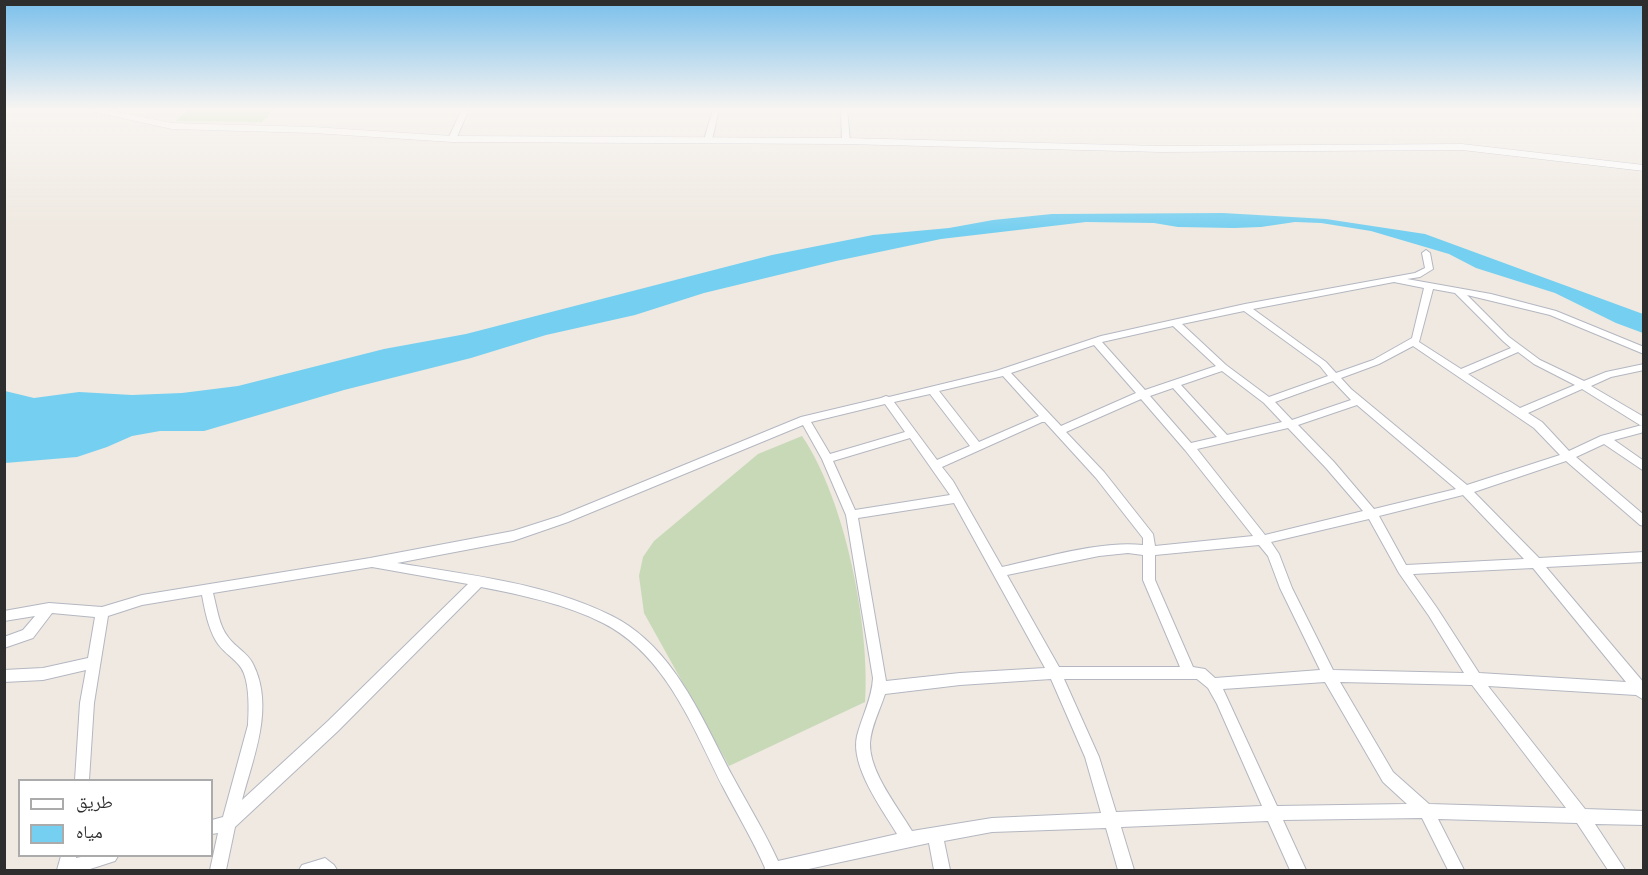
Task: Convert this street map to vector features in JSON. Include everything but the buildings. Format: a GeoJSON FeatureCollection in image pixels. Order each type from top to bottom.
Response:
{"type":"FeatureCollection","features":[{"type":"Feature","properties":{"kind":"street"},"geometry":{"type":"LineString","coordinates":[[1487,150],[1644,168]]}},
{"type":"Feature","properties":{"kind":"street"},"geometry":{"type":"LineString","coordinates":[[4,616],[49,609],[102,612],[142,600],[369,563],[513,536],[564,519],[805,420],[1004,371],[1096,340],[1417,274],[1429,269],[1426,253]]}},
{"type":"Feature","properties":{"kind":"street"},"geometry":{"type":"LineString","coordinates":[[1390,279],[1458,291],[1553,313],[1644,351]]}},
{"type":"Feature","properties":{"kind":"street"},"geometry":{"type":"LineString","coordinates":[[1268,401],[1376,362],[1413,342],[1416,339],[1429,287]]}},
{"type":"Feature","properties":{"kind":"street"},"geometry":{"type":"LineString","coordinates":[[1458,291],[1519,348],[1551,370],[1581,384],[1644,422]]}},
{"type":"Feature","properties":{"kind":"street"},"geometry":{"type":"LineString","coordinates":[[1245,308],[1323,364],[1359,401],[1465,490],[1535,562],[1642,691]]}},
{"type":"Feature","properties":{"kind":"street"},"geometry":{"type":"LineString","coordinates":[[1176,324],[1223,368],[1268,401],[1373,515],[1403,570],[1433,612],[1474,679],[1581,816],[1617,870]]}},
{"type":"Feature","properties":{"kind":"street"},"geometry":{"type":"LineString","coordinates":[[1096,340],[1189,447],[1278,561],[1286,588],[1329,676],[1388,777],[1426,812],[1456,870]]}},
{"type":"Feature","properties":{"kind":"street"},"geometry":{"type":"LineString","coordinates":[[1413,342],[1545,431],[1568,456],[1644,522]]}},
{"type":"Feature","properties":{"kind":"street"},"geometry":{"type":"LineString","coordinates":[[1461,373],[1519,348]]}},
{"type":"Feature","properties":{"kind":"street"},"geometry":{"type":"LineString","coordinates":[[1519,413],[1613,372],[1644,367]]}},
{"type":"Feature","properties":{"kind":"street"},"geometry":{"type":"LineString","coordinates":[[1059,431],[1144,394],[1223,368]]}},
{"type":"Feature","properties":{"kind":"street"},"geometry":{"type":"LineString","coordinates":[[1004,371],[1100,474],[1149,537],[1149,580],[1189,672]]}},
{"type":"Feature","properties":{"kind":"street"},"geometry":{"type":"LineString","coordinates":[[1175,384],[1226,439]]}},
{"type":"Feature","properties":{"kind":"street"},"geometry":{"type":"LineString","coordinates":[[932,388],[977,447]]}},
{"type":"Feature","properties":{"kind":"street"},"geometry":{"type":"LineString","coordinates":[[886,399],[936,465],[957,498],[1055,673],[1092,757],[1126,870]]}},
{"type":"Feature","properties":{"kind":"street"},"geometry":{"type":"LineString","coordinates":[[1189,447],[1290,424],[1359,401]]}},
{"type":"Feature","properties":{"kind":"street"},"geometry":{"type":"LineString","coordinates":[[936,465],[1040,419],[1048,418]]}},
{"type":"Feature","properties":{"kind":"street"},"geometry":{"type":"LineString","coordinates":[[805,420],[827,459],[852,515],[880,688],[863,741],[864,758],[908,838]]}},
{"type":"Feature","properties":{"kind":"street"},"geometry":{"type":"LineString","coordinates":[[1000,572],[1099,551],[1128,548],[1150,551],[1262,540],[1373,515],[1465,490],[1568,456],[1605,439],[1644,429]]}},
{"type":"Feature","properties":{"kind":"street"},"geometry":{"type":"LineString","coordinates":[[827,459],[912,434]]}},
{"type":"Feature","properties":{"kind":"street"},"geometry":{"type":"LineString","coordinates":[[1605,439],[1644,467]]}},
{"type":"Feature","properties":{"kind":"street"},"geometry":{"type":"LineString","coordinates":[[852,515],[957,498]]}},
{"type":"Feature","properties":{"kind":"street"},"geometry":{"type":"LineString","coordinates":[[1403,570],[1644,557]]}},
{"type":"Feature","properties":{"kind":"street"},"geometry":{"type":"LineString","coordinates":[[369,563],[478,582],[573,606],[600,616],[631,634],[659,662],[679,690],[774,870],[908,838],[992,825],[1274,813],[1426,812],[1644,818]]}},
{"type":"Feature","properties":{"kind":"street"},"geometry":{"type":"LineString","coordinates":[[213,827],[228,823],[333,726],[478,582]]}},
{"type":"Feature","properties":{"kind":"street"},"geometry":{"type":"LineString","coordinates":[[206,589],[219,636],[237,657],[245,662],[250,672],[256,707],[255,725],[228,823],[218,870]]}},
{"type":"Feature","properties":{"kind":"street"},"geometry":{"type":"LineString","coordinates":[[4,643],[28,634],[49,609]]}},
{"type":"Feature","properties":{"kind":"street"},"geometry":{"type":"LineString","coordinates":[[82,779],[87,703],[102,612]]}},
{"type":"Feature","properties":{"kind":"street"},"geometry":{"type":"LineString","coordinates":[[4,676],[43,674],[93,663]]}},
{"type":"Feature","properties":{"kind":"street"},"geometry":{"type":"LineString","coordinates":[[880,688],[960,679],[1055,673],[1200,673],[1214,684],[1298,870]]}},
{"type":"Feature","properties":{"kind":"street"},"geometry":{"type":"LineString","coordinates":[[1214,684],[1329,676],[1474,679],[1642,691]]}},
{"type":"Feature","properties":{"kind":"street"},"geometry":{"type":"LineString","coordinates":[[935,834],[942,870]]}},
{"type":"Feature","properties":{"kind":"street"},"geometry":{"type":"LineString","coordinates":[[67,865],[101,857]]}},
{"type":"Feature","properties":{"kind":"street"},"geometry":{"type":"LineString","coordinates":[[307,870],[325,866],[329,870]]}},
{"type":"Feature","properties":{"kind":"green space"},"geometry":{"type":"Polygon","coordinates":[[[802,436],[831,493],[852,564],[863,637],[865,702],[729,766],[644,613],[639,576],[643,557],[654,541],[758,454],[802,436]]]}},
{"type":"Feature","properties":{"kind":"water"},"geometry":{"type":"Polygon","coordinates":[[[1223,213],[1326,219],[1425,234],[1643,314],[1643,333],[1616,323],[1555,293],[1476,268],[1449,254],[1371,231],[1321,223],[1295,222],[1234,228],[1086,222],[941,239],[836,261],[704,293],[635,315],[546,335],[471,358],[344,390],[204,431],[160,431],[132,436],[77,457],[5,463],[5,391],[34,398],[79,392],[132,395],[182,393],[238,386],[384,349],[466,334],[772,255],[873,235],[949,228],[993,220],[1052,214],[1223,213]]]}}]}
